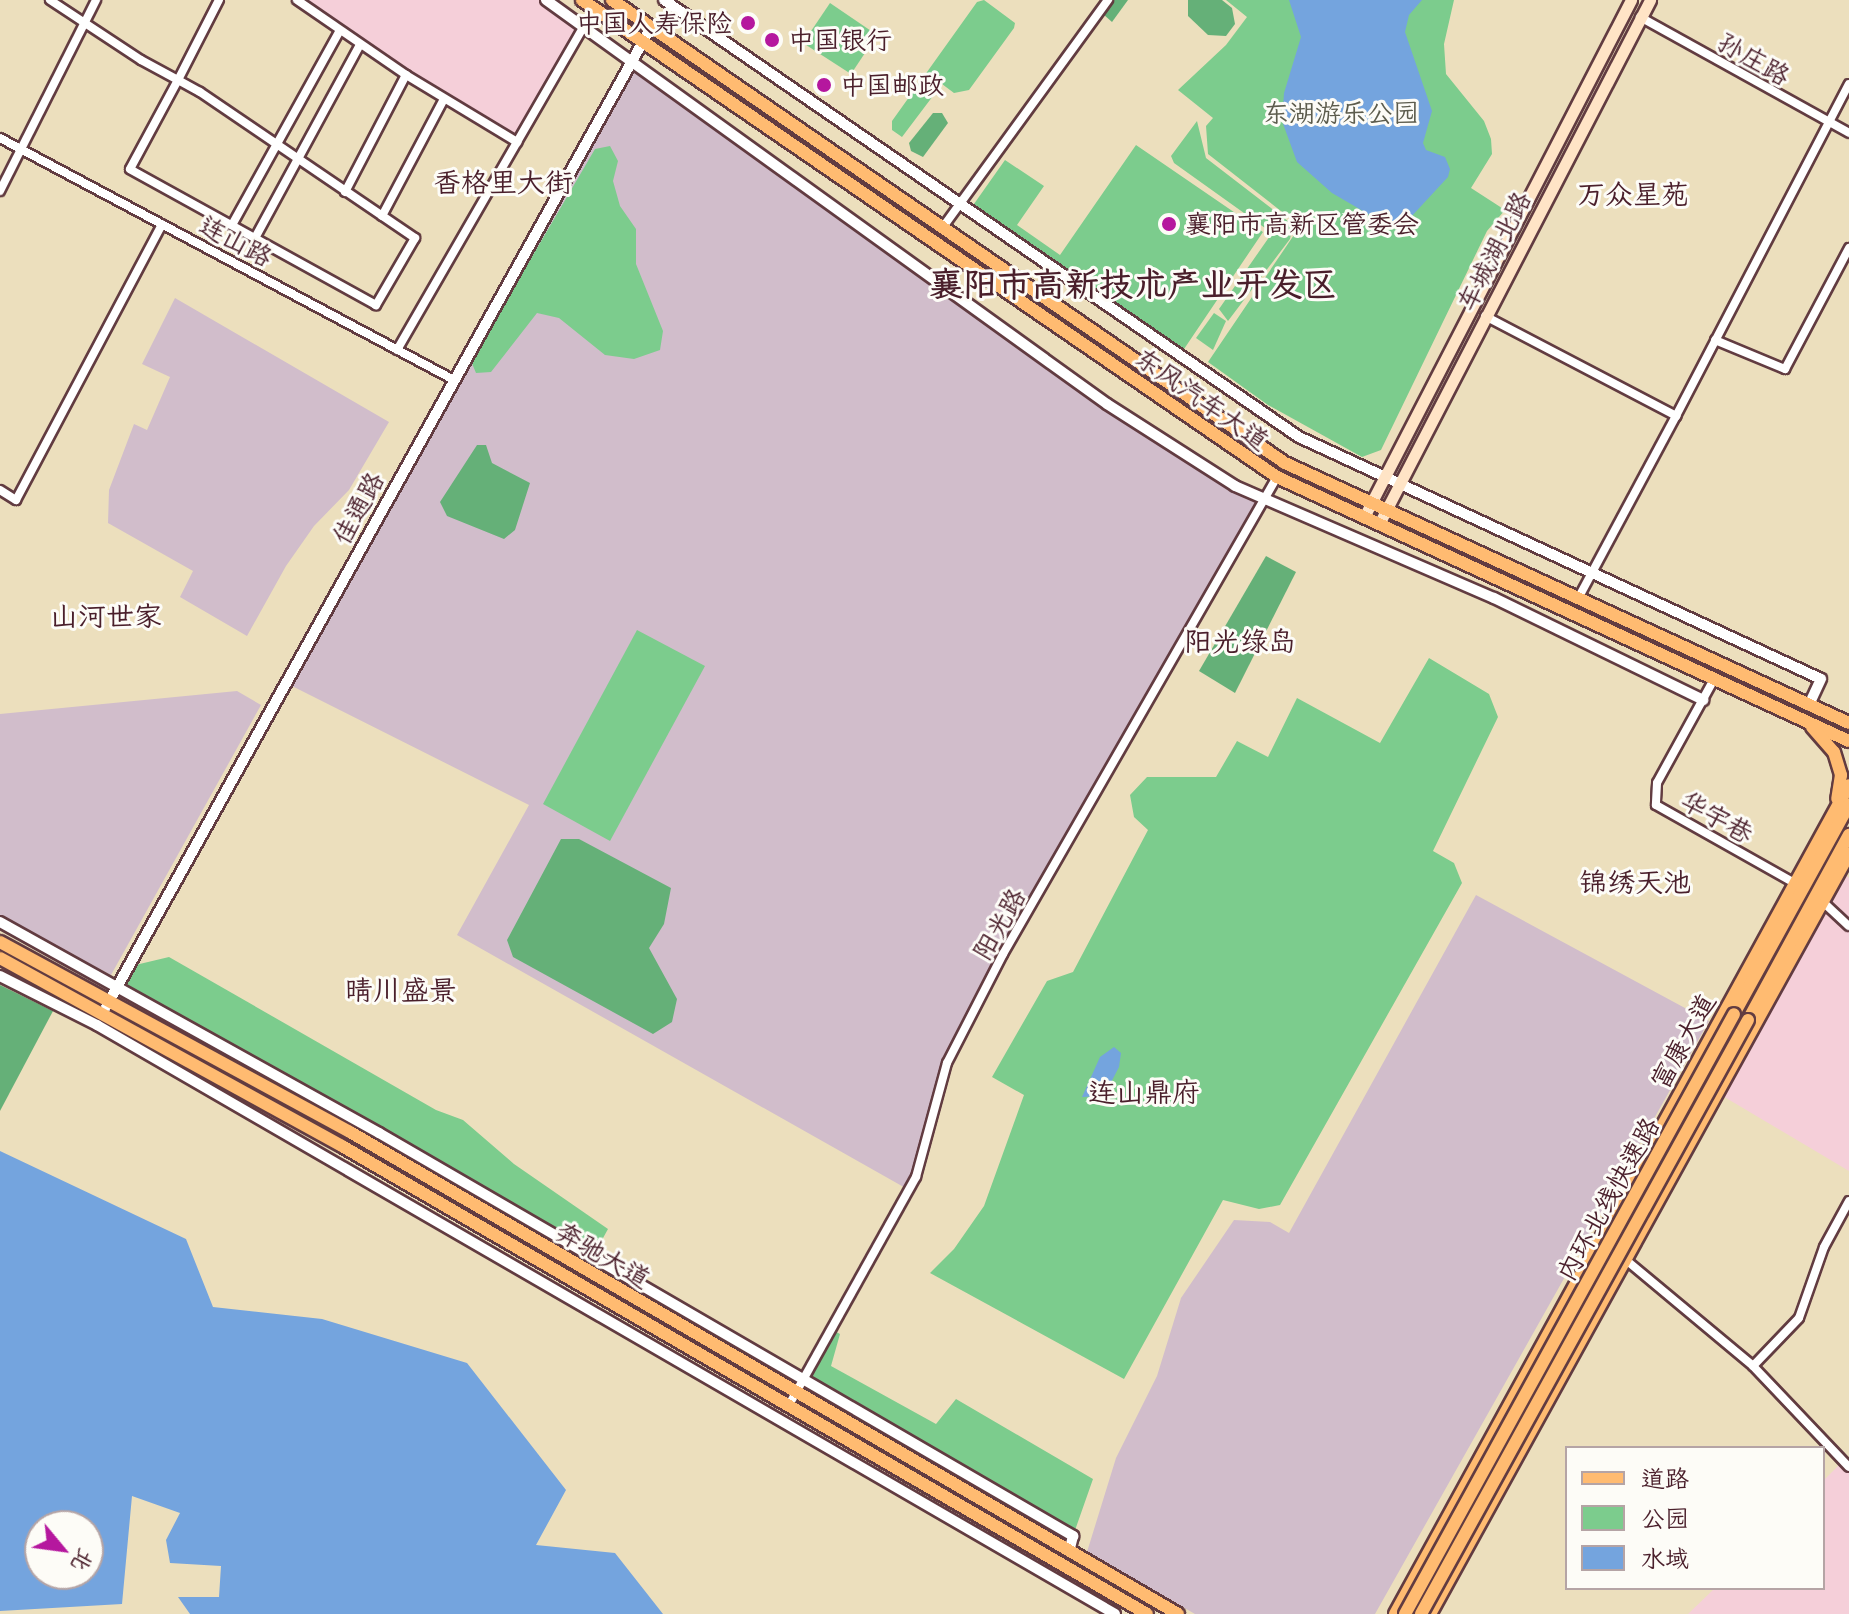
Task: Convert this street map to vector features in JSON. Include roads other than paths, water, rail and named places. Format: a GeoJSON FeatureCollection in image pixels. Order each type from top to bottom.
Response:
{"type":"FeatureCollection","features":[{"type":"Feature","properties":{"kind":"main road","name":"东风汽车大道"},"geometry":{"type":"LineString","coordinates":[[582,0],[1277,477],[1713,681],[1849,741]]}},
{"type":"Feature","properties":{"kind":"main road","name":"东风汽车大道"},"geometry":{"type":"LineString","coordinates":[[612,0],[1285,463],[1849,723]]}},
{"type":"Feature","properties":{"kind":"main road","name":"车城湖北路"},"geometry":{"type":"LineString","coordinates":[[1364,517],[1631,0]]}},
{"type":"Feature","properties":{"kind":"main road","name":"车城湖北路"},"geometry":{"type":"LineString","coordinates":[[1379,524],[1650,0]]}},
{"type":"Feature","properties":{"kind":"main road"},"geometry":{"type":"LineString","coordinates":[[1814,707],[1849,712]]}},
{"type":"Feature","properties":{"kind":"main road"},"geometry":{"type":"LineString","coordinates":[[1807,721],[1834,752],[1841,775],[1834,812]]}},
{"type":"Feature","properties":{"kind":"main road","name":"富康大道"},"geometry":{"type":"LineString","coordinates":[[1395,1614],[1849,785]]}},
{"type":"Feature","properties":{"kind":"main road","name":"内环北线快速路"},"geometry":{"type":"LineString","coordinates":[[1405,1614],[1849,805]]}},
{"type":"Feature","properties":{"kind":"main road","name":"内环北线快速路"},"geometry":{"type":"LineString","coordinates":[[1421,1614],[1849,835]]}},
{"type":"Feature","properties":{"kind":"main road"},"geometry":{"type":"LineString","coordinates":[[1430,1614],[1849,854]]}},
{"type":"Feature","properties":{"kind":"main road","name":"奔驰大道"},"geometry":{"type":"LineString","coordinates":[[0,942],[114,992],[799,1388],[1069,1552],[1178,1614]]}},
{"type":"Feature","properties":{"kind":"main road","name":"奔驰大道"},"geometry":{"type":"LineString","coordinates":[[0,958],[104,1011],[1147,1614]]}},
{"type":"Feature","properties":{"kind":"street"},"geometry":{"type":"LineString","coordinates":[[50,0],[178,80],[415,238],[376,305],[130,169],[178,80],[219,0]]}},
{"type":"Feature","properties":{"kind":"street"},"geometry":{"type":"LineString","coordinates":[[0,191],[96,0]]}},
{"type":"Feature","properties":{"kind":"street"},"geometry":{"type":"LineString","coordinates":[[297,0],[339,32],[517,142]]}},
{"type":"Feature","properties":{"kind":"street"},"geometry":{"type":"LineString","coordinates":[[546,0],[1107,404],[1235,486],[1494,598],[1703,700]]}},
{"type":"Feature","properties":{"kind":"street"},"geometry":{"type":"LineString","coordinates":[[664,0],[1299,437],[1821,679],[1814,707]]}},
{"type":"Feature","properties":{"kind":"street"},"geometry":{"type":"LineString","coordinates":[[943,227],[1108,0]]}},
{"type":"Feature","properties":{"kind":"street","name":"孙庄路"},"geometry":{"type":"LineString","coordinates":[[1640,17],[1849,133]]}},
{"type":"Feature","properties":{"kind":"street"},"geometry":{"type":"LineString","coordinates":[[397,350],[584,26]]}},
{"type":"Feature","properties":{"kind":"street","name":"佳通路"},"geometry":{"type":"LineString","coordinates":[[104,1011],[651,27]]}},
{"type":"Feature","properties":{"kind":"street"},"geometry":{"type":"LineString","coordinates":[[232,225],[339,32]]}},
{"type":"Feature","properties":{"kind":"street"},"geometry":{"type":"LineString","coordinates":[[255,238],[360,45]]}},
{"type":"Feature","properties":{"kind":"street"},"geometry":{"type":"LineString","coordinates":[[345,192],[406,75]]}},
{"type":"Feature","properties":{"kind":"street"},"geometry":{"type":"LineString","coordinates":[[1579,597],[1849,84]]}},
{"type":"Feature","properties":{"kind":"street"},"geometry":{"type":"LineString","coordinates":[[382,216],[444,99]]}},
{"type":"Feature","properties":{"kind":"street","name":"连山路"},"geometry":{"type":"LineString","coordinates":[[0,138],[454,380]]}},
{"type":"Feature","properties":{"kind":"street"},"geometry":{"type":"LineString","coordinates":[[0,490],[16,500],[162,224]]}},
{"type":"Feature","properties":{"kind":"street"},"geometry":{"type":"LineString","coordinates":[[1715,340],[1785,369],[1849,248]]}},
{"type":"Feature","properties":{"kind":"street"},"geometry":{"type":"LineString","coordinates":[[1485,316],[1676,416]]}},
{"type":"Feature","properties":{"kind":"street","name":"阳光路"},"geometry":{"type":"LineString","coordinates":[[789,1405],[916,1177],[947,1063],[1003,954],[1277,477]]}},
{"type":"Feature","properties":{"kind":"street","name":"华宇巷"},"geometry":{"type":"LineString","coordinates":[[1713,681],[1657,783],[1656,805],[1796,884]]}},
{"type":"Feature","properties":{"kind":"street"},"geometry":{"type":"LineString","coordinates":[[1823,902],[1849,926]]}},
{"type":"Feature","properties":{"kind":"street"},"geometry":{"type":"LineString","coordinates":[[0,922],[114,992]]}},
{"type":"Feature","properties":{"kind":"street"},"geometry":{"type":"LineString","coordinates":[[0,976],[97,1025],[1115,1614]]}},
{"type":"Feature","properties":{"kind":"street"},"geometry":{"type":"LineString","coordinates":[[1753,1366],[1799,1318],[1824,1247],[1849,1201]]}},
{"type":"Feature","properties":{"kind":"street"},"geometry":{"type":"LineString","coordinates":[[1597,1244],[1626,1260],[1753,1366],[1849,1467]]}},
{"type":"Feature","properties":{"kind":"street"},"geometry":{"type":"LineString","coordinates":[[898,1488],[906,1474]]}},
{"type":"Feature","properties":{"kind":"water"},"geometry":{"type":"Polygon","coordinates":[[[1289,0],[1422,0],[1409,15],[1405,32],[1432,111],[1423,143],[1426,150],[1445,157],[1450,169],[1448,177],[1410,218],[1387,225],[1332,193],[1297,162],[1282,121],[1284,93],[1301,37],[1289,0]]]}},
{"type":"Feature","properties":{"kind":"water"},"geometry":{"type":"Polygon","coordinates":[[[1114,1047],[1121,1053],[1119,1067],[1104,1096],[1082,1097],[1100,1057],[1114,1047]]]}},
{"type":"Feature","properties":{"kind":"water"},"geometry":{"type":"Polygon","coordinates":[[[0,1151],[186,1239],[213,1307],[322,1319],[467,1363],[566,1490],[536,1545],[615,1553],[663,1614],[190,1614],[178,1597],[219,1597],[221,1566],[170,1563],[166,1540],[180,1513],[132,1496],[122,1604],[0,1611],[0,1151]]]}},
{"type":"Feature","properties":{"kind":"place","name":"中国人寿保险"},"geometry":{"type":"Point","coordinates":[748,23]}},
{"type":"Feature","properties":{"kind":"place","name":"中国银行"},"geometry":{"type":"Point","coordinates":[772,40]}},
{"type":"Feature","properties":{"kind":"place","name":"中国邮政"},"geometry":{"type":"Point","coordinates":[824,85]}},
{"type":"Feature","properties":{"kind":"place","name":"襄阳市高新区管委会"},"geometry":{"type":"Point","coordinates":[1169,224]}},
{"type":"Feature","properties":{"kind":"district","name":"香格里大街"},"geometry":{"type":"Point","coordinates":[503,181]}},
{"type":"Feature","properties":{"kind":"district","name":"万众星苑"},"geometry":{"type":"Point","coordinates":[1633,193]}},
{"type":"Feature","properties":{"kind":"district","name":"襄阳市高新技术产业开发区"},"geometry":{"type":"Point","coordinates":[1133,283]}},
{"type":"Feature","properties":{"kind":"district","name":"山河世家"},"geometry":{"type":"Point","coordinates":[106,615]}},
{"type":"Feature","properties":{"kind":"district","name":"阳光绿岛"},"geometry":{"type":"Point","coordinates":[1240,640]}},
{"type":"Feature","properties":{"kind":"district","name":"锦绣天池"},"geometry":{"type":"Point","coordinates":[1635,881]}},
{"type":"Feature","properties":{"kind":"district","name":"晴川盛景"},"geometry":{"type":"Point","coordinates":[401,989]}},
{"type":"Feature","properties":{"kind":"district","name":"连山鼎府"},"geometry":{"type":"Point","coordinates":[1144,1091]}},
{"type":"Feature","properties":{"kind":"park label","name":"东湖游乐公园"},"geometry":{"type":"Point","coordinates":[1341,113]}}]}
